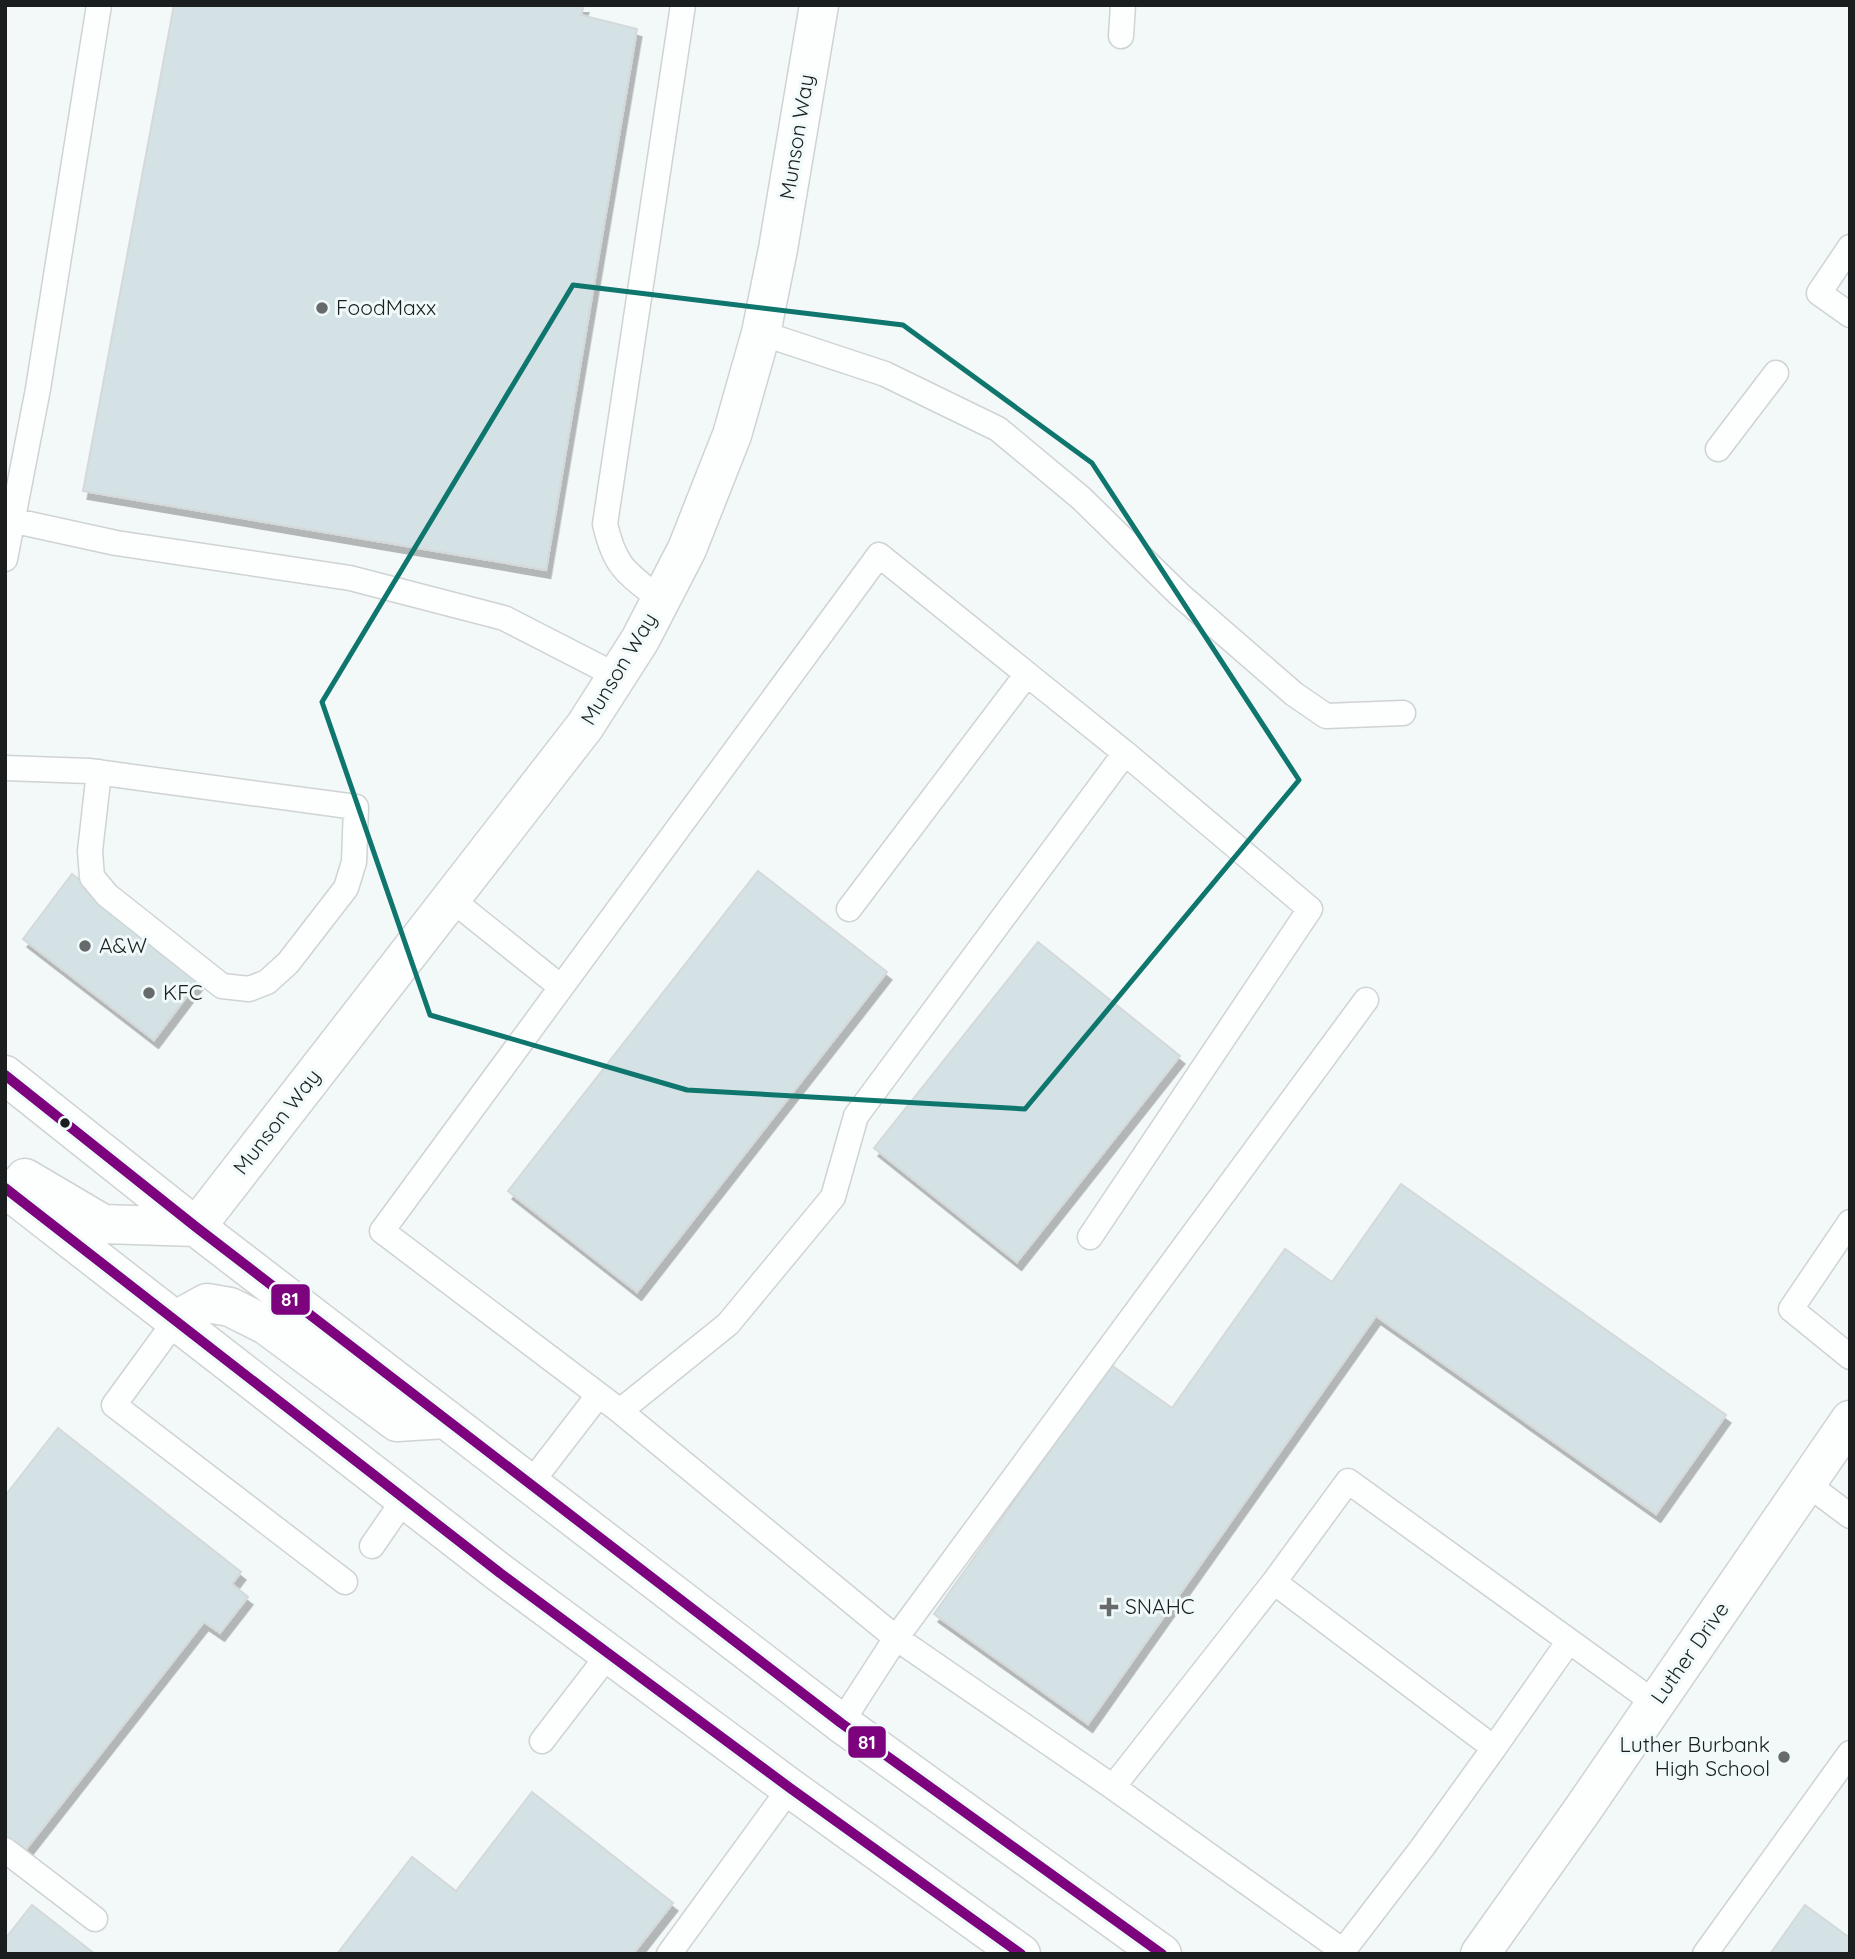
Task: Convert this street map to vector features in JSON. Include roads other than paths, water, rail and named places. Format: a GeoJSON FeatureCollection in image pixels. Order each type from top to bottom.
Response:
{"type":"FeatureCollection","features":[{"type":"Feature","properties":{"kind":"main road","name":"Munson Way"},"geometry":{"type":"LineString","coordinates":[[196,1227],[585,726],[640,640],[687,549],[732,435],[761,333],[778,249],[818,5]]}},
{"type":"Feature","properties":{"kind":"main road"},"geometry":{"type":"LineString","coordinates":[[5,1075],[196,1227],[841,1723],[1162,1954]]}},
{"type":"Feature","properties":{"kind":"main road"},"geometry":{"type":"LineString","coordinates":[[5,1166],[103,1224],[196,1227]]}},
{"type":"Feature","properties":{"kind":"main road"},"geometry":{"type":"LineString","coordinates":[[5,1188],[609,1654],[1021,1954]]}},
{"type":"Feature","properties":{"kind":"main road"},"geometry":{"type":"LineString","coordinates":[[176,1320],[207,1303],[230,1307],[266,1325],[397,1422],[446,1419]]}},
{"type":"Feature","properties":{"kind":"main road","name":"Luther Drive"},"geometry":{"type":"LineString","coordinates":[[1486,1952],[1850,1420]]}},
{"type":"Feature","properties":{"kind":"lane"},"geometry":{"type":"LineString","coordinates":[[5,559],[38,389],[99,5]]}},
{"type":"Feature","properties":{"kind":"lane"},"geometry":{"type":"LineString","coordinates":[[660,600],[622,569],[609,544],[605,524],[683,5]]}},
{"type":"Feature","properties":{"kind":"lane"},"geometry":{"type":"LineString","coordinates":[[1121,36],[1124,5]]}},
{"type":"Feature","properties":{"kind":"lane"},"geometry":{"type":"LineString","coordinates":[[1850,247],[1819,293],[1850,314]]}},
{"type":"Feature","properties":{"kind":"lane"},"geometry":{"type":"LineString","coordinates":[[761,333],[885,374],[998,429],[1082,498],[1180,595],[1294,694],[1325,716],[1403,713]]}},
{"type":"Feature","properties":{"kind":"lane"},"geometry":{"type":"LineString","coordinates":[[1718,449],[1776,373]]}},
{"type":"Feature","properties":{"kind":"lane"},"geometry":{"type":"LineString","coordinates":[[11,520],[116,543],[350,578],[504,618],[617,676]]}},
{"type":"Feature","properties":{"kind":"lane"},"geometry":{"type":"LineString","coordinates":[[1090,1237],[1310,909],[1125,753],[880,555],[382,1231],[597,1397],[620,1411],[896,1638],[1343,1951],[1422,1848],[1569,1641]]}},
{"type":"Feature","properties":{"kind":"lane"},"geometry":{"type":"LineString","coordinates":[[849,909],[1027,674]]}},
{"type":"Feature","properties":{"kind":"lane"},"geometry":{"type":"LineString","coordinates":[[620,1411],[728,1324],[833,1197],[856,1116],[1125,753]]}},
{"type":"Feature","properties":{"kind":"lane"},"geometry":{"type":"LineString","coordinates":[[5,768],[99,772],[356,807],[354,862],[346,888],[288,963],[267,982],[249,989],[222,986],[107,895],[92,877],[90,851],[99,772]]}},
{"type":"Feature","properties":{"kind":"lane"},"geometry":{"type":"LineString","coordinates":[[451,899],[561,988]]}},
{"type":"Feature","properties":{"kind":"lane"},"geometry":{"type":"LineString","coordinates":[[841,1723],[896,1638],[1366,1000]]}},
{"type":"Feature","properties":{"kind":"lane"},"geometry":{"type":"LineString","coordinates":[[1850,1222],[1791,1310],[1850,1357]]}},
{"type":"Feature","properties":{"kind":"lane"},"geometry":{"type":"LineString","coordinates":[[176,1320],[114,1405],[345,1582]]}},
{"type":"Feature","properties":{"kind":"lane"},"geometry":{"type":"LineString","coordinates":[[530,1484],[597,1397]]}},
{"type":"Feature","properties":{"kind":"lane"},"geometry":{"type":"LineString","coordinates":[[1112,1787],[1273,1582],[1348,1481],[1656,1703]]}},
{"type":"Feature","properties":{"kind":"lane"},"geometry":{"type":"LineString","coordinates":[[1806,1483],[1850,1516]]}},
{"type":"Feature","properties":{"kind":"lane"},"geometry":{"type":"LineString","coordinates":[[372,1546],[405,1498]]}},
{"type":"Feature","properties":{"kind":"lane"},"geometry":{"type":"LineString","coordinates":[[1273,1582],[1493,1748]]}},
{"type":"Feature","properties":{"kind":"lane"},"geometry":{"type":"LineString","coordinates":[[542,1741],[609,1654]]}},
{"type":"Feature","properties":{"kind":"lane"},"geometry":{"type":"LineString","coordinates":[[1705,1954],[1850,1753]]}},
{"type":"Feature","properties":{"kind":"lane"},"geometry":{"type":"LineString","coordinates":[[670,1954],[790,1788]]}},
{"type":"Feature","properties":{"kind":"lane"},"geometry":{"type":"LineString","coordinates":[[5,1850],[94,1919]]}},
{"type":"Feature","properties":{"kind":"place","name":"FoodMaxx"},"geometry":{"type":"Point","coordinates":[322,308]}},
{"type":"Feature","properties":{"kind":"place","name":"A&W"},"geometry":{"type":"Point","coordinates":[85,946]}},
{"type":"Feature","properties":{"kind":"place","name":"KFC"},"geometry":{"type":"Point","coordinates":[149,993]}},
{"type":"Feature","properties":{"kind":"place","name":"SNAHC"},"geometry":{"type":"Point","coordinates":[1109,1607]}},
{"type":"Feature","properties":{"kind":"place","name":"Luther Burbank High School"},"geometry":{"type":"Point","coordinates":[1784,1757]}}]}
